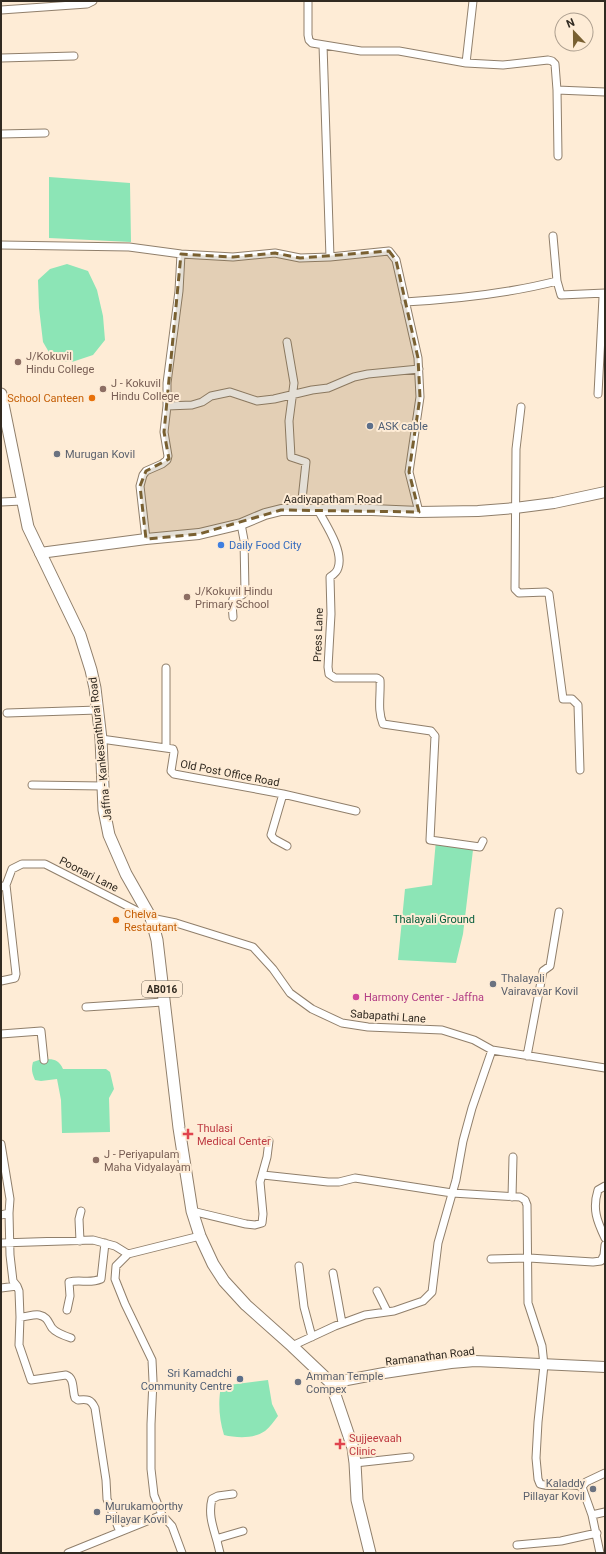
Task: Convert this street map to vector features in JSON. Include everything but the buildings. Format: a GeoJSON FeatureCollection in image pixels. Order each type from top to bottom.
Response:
{"type":"FeatureCollection","features":[{"type":"Feature","properties":{"kind":"main road","name":"Jaffna - Kankesanthurai Road"},"geometry":{"type":"LineString","coordinates":[[1,394],[28,527],[71,616],[85,649],[94,682],[101,739],[104,810],[109,835],[126,874],[151,918],[157,940],[163,1002],[179,1128],[192,1211],[200,1236],[213,1264],[224,1281],[259,1317],[292,1346],[331,1384],[349,1434],[355,1463],[357,1500],[370,1553]]}},
{"type":"Feature","properties":{"kind":"street"},"geometry":{"type":"LineString","coordinates":[[1,10],[87,4],[93,1]]}},
{"type":"Feature","properties":{"kind":"street"},"geometry":{"type":"LineString","coordinates":[[308,1],[309,40],[312,43],[361,51],[399,51],[466,63],[503,65],[548,60],[552,62],[555,64],[557,90],[558,156]]}},
{"type":"Feature","properties":{"kind":"street"},"geometry":{"type":"LineString","coordinates":[[466,63],[473,1]]}},
{"type":"Feature","properties":{"kind":"street"},"geometry":{"type":"LineString","coordinates":[[323,45],[330,257]]}},
{"type":"Feature","properties":{"kind":"street"},"geometry":{"type":"LineString","coordinates":[[1,58],[74,56]]}},
{"type":"Feature","properties":{"kind":"street"},"geometry":{"type":"LineString","coordinates":[[557,90],[605,92]]}},
{"type":"Feature","properties":{"kind":"street"},"geometry":{"type":"LineString","coordinates":[[1,134],[45,133]]}},
{"type":"Feature","properties":{"kind":"street"},"geometry":{"type":"LineString","coordinates":[[554,236],[556,281],[561,295],[605,293],[598,394]]}},
{"type":"Feature","properties":{"kind":"street"},"geometry":{"type":"LineString","coordinates":[[1,245],[129,247],[181,254],[233,257],[275,253],[300,258],[330,257],[389,251],[396,260],[418,358],[420,397],[409,472],[418,512]]}},
{"type":"Feature","properties":{"kind":"street"},"geometry":{"type":"LineString","coordinates":[[146,539],[140,486],[143,475],[162,464],[167,460],[168,456],[164,432],[167,406],[167,383],[179,291],[181,254]]}},
{"type":"Feature","properties":{"kind":"street"},"geometry":{"type":"LineString","coordinates":[[405,302],[439,300],[513,291],[556,281]]}},
{"type":"Feature","properties":{"kind":"street"},"geometry":{"type":"LineString","coordinates":[[287,342],[294,383],[289,421],[291,457],[306,462],[301,510]]}},
{"type":"Feature","properties":{"kind":"street"},"geometry":{"type":"LineString","coordinates":[[167,406],[192,405],[202,402],[211,396],[230,392],[257,401],[274,399],[328,388],[354,377],[368,374],[419,369]]}},
{"type":"Feature","properties":{"kind":"street"},"geometry":{"type":"LineString","coordinates":[[521,407],[516,449],[515,590],[518,593],[546,592],[549,594],[563,699],[572,699],[578,706],[580,770]]}},
{"type":"Feature","properties":{"kind":"street","name":"Aadiyapatham Road"},"geometry":{"type":"LineString","coordinates":[[40,553],[146,539],[199,534],[241,524],[265,514],[281,510],[418,512],[515,508],[554,503],[605,492]]}},
{"type":"Feature","properties":{"kind":"street"},"geometry":{"type":"LineString","coordinates":[[1,502],[22,501]]}},
{"type":"Feature","properties":{"kind":"street","name":"Press Lane"},"geometry":{"type":"LineString","coordinates":[[318,510],[335,542],[340,560],[338,570],[330,577],[331,614],[328,666],[329,674],[335,678],[377,678],[380,680],[379,716],[383,724],[431,731],[435,736],[430,840],[480,847],[483,841]]}},
{"type":"Feature","properties":{"kind":"street"},"geometry":{"type":"LineString","coordinates":[[233,617],[233,599],[245,592],[244,540],[241,524]]}},
{"type":"Feature","properties":{"kind":"street"},"geometry":{"type":"LineString","coordinates":[[101,739],[166,748],[166,668]]}},
{"type":"Feature","properties":{"kind":"street"},"geometry":{"type":"LineString","coordinates":[[7,713],[98,710]]}},
{"type":"Feature","properties":{"kind":"street","name":"Old Post Office Road"},"geometry":{"type":"LineString","coordinates":[[166,748],[173,749],[174,752],[171,771],[174,774],[283,794],[356,811]]}},
{"type":"Feature","properties":{"kind":"street"},"geometry":{"type":"LineString","coordinates":[[32,785],[103,786]]}},
{"type":"Feature","properties":{"kind":"street"},"geometry":{"type":"LineString","coordinates":[[283,794],[271,835],[274,839],[287,846]]}},
{"type":"Feature","properties":{"kind":"street","name":"Poonari Lane"},"geometry":{"type":"LineString","coordinates":[[3,886],[12,869],[22,864],[46,864],[151,918]]}},
{"type":"Feature","properties":{"kind":"street"},"geometry":{"type":"LineString","coordinates":[[1,981],[14,978],[16,974],[3,886]]}},
{"type":"Feature","properties":{"kind":"street"},"geometry":{"type":"LineString","coordinates":[[527,1056],[543,971],[550,966],[559,912]]}},
{"type":"Feature","properties":{"kind":"street","name":"Sabapathi Lane"},"geometry":{"type":"LineString","coordinates":[[151,918],[176,923],[253,947],[273,969],[290,993],[312,1009],[342,1023],[368,1027],[442,1030],[474,1040],[492,1050],[605,1068]]}},
{"type":"Feature","properties":{"kind":"street"},"geometry":{"type":"LineString","coordinates":[[86,1007],[163,1002]]}},
{"type":"Feature","properties":{"kind":"street"},"geometry":{"type":"LineString","coordinates":[[1,1034],[41,1031],[44,1060]]}},
{"type":"Feature","properties":{"kind":"street"},"geometry":{"type":"LineString","coordinates":[[292,1346],[342,1323],[365,1315],[394,1311],[423,1301],[432,1292],[438,1243],[452,1193],[463,1141],[472,1108],[492,1050]]}},
{"type":"Feature","properties":{"kind":"street"},"geometry":{"type":"LineString","coordinates":[[192,1211],[246,1224],[255,1225],[262,1223],[263,1214],[260,1190],[269,1141]]}},
{"type":"Feature","properties":{"kind":"street"},"geometry":{"type":"LineString","coordinates":[[1,1144],[10,1199],[10,1244],[13,1281],[19,1291],[19,1345],[31,1380],[66,1375],[72,1380],[75,1398],[78,1400],[87,1399],[92,1401],[95,1408],[106,1480],[107,1498],[120,1532]]}},
{"type":"Feature","properties":{"kind":"street"},"geometry":{"type":"LineString","coordinates":[[512,1197],[513,1157]]}},
{"type":"Feature","properties":{"kind":"street"},"geometry":{"type":"LineString","coordinates":[[263,1174],[328,1182],[339,1182],[355,1178],[452,1193],[512,1197],[525,1200],[527,1205],[529,1258],[528,1303],[542,1346],[544,1365],[536,1458],[538,1479],[540,1484],[547,1487],[569,1484],[582,1487]]}},
{"type":"Feature","properties":{"kind":"street"},"geometry":{"type":"LineString","coordinates":[[605,1186],[598,1190],[594,1202],[597,1221],[605,1238]]}},
{"type":"Feature","properties":{"kind":"street"},"geometry":{"type":"LineString","coordinates":[[80,1241],[79,1219],[81,1211]]}},
{"type":"Feature","properties":{"kind":"street"},"geometry":{"type":"LineString","coordinates":[[1,1215],[9,1213]]}},
{"type":"Feature","properties":{"kind":"street"},"geometry":{"type":"LineString","coordinates":[[182,1553],[172,1526],[162,1515],[154,1495],[151,1469],[152,1360],[125,1304],[115,1279],[116,1266],[128,1254],[200,1236]]}},
{"type":"Feature","properties":{"kind":"street"},"geometry":{"type":"LineString","coordinates":[[1,1243],[10,1244],[93,1240],[115,1246],[128,1254]]}},
{"type":"Feature","properties":{"kind":"street"},"geometry":{"type":"LineString","coordinates":[[67,1310],[70,1296],[69,1282],[75,1280],[94,1282],[101,1279],[105,1243]]}},
{"type":"Feature","properties":{"kind":"street"},"geometry":{"type":"LineString","coordinates":[[491,1259],[529,1258],[601,1261],[604,1255],[605,1245]]}},
{"type":"Feature","properties":{"kind":"street"},"geometry":{"type":"LineString","coordinates":[[299,1266],[304,1307],[312,1337]]}},
{"type":"Feature","properties":{"kind":"street"},"geometry":{"type":"LineString","coordinates":[[333,1272],[342,1323]]}},
{"type":"Feature","properties":{"kind":"street"},"geometry":{"type":"LineString","coordinates":[[1,1288],[17,1286]]}},
{"type":"Feature","properties":{"kind":"street"},"geometry":{"type":"LineString","coordinates":[[378,1291],[387,1311]]}},
{"type":"Feature","properties":{"kind":"street"},"geometry":{"type":"LineString","coordinates":[[20,1317],[38,1315],[45,1317],[49,1320],[53,1329],[63,1336],[71,1338]]}},
{"type":"Feature","properties":{"kind":"street","name":"Ramanathan Road"},"geometry":{"type":"LineString","coordinates":[[331,1384],[384,1373],[475,1361],[605,1367]]}},
{"type":"Feature","properties":{"kind":"street"},"geometry":{"type":"LineString","coordinates":[[355,1463],[410,1457]]}},
{"type":"Feature","properties":{"kind":"street"},"geometry":{"type":"LineString","coordinates":[[582,1487],[586,1482],[605,1472]]}},
{"type":"Feature","properties":{"kind":"street"},"geometry":{"type":"LineString","coordinates":[[582,1487],[597,1533],[600,1553]]}},
{"type":"Feature","properties":{"kind":"street"},"geometry":{"type":"LineString","coordinates":[[220,1553],[211,1521],[210,1505],[212,1499],[218,1496],[233,1494]]}},
{"type":"Feature","properties":{"kind":"street"},"geometry":{"type":"LineString","coordinates":[[592,1515],[605,1512]]}},
{"type":"Feature","properties":{"kind":"street"},"geometry":{"type":"LineString","coordinates":[[68,1553],[162,1515]]}},
{"type":"Feature","properties":{"kind":"street"},"geometry":{"type":"LineString","coordinates":[[217,1541],[218,1538],[227,1534],[243,1531]]}},
{"type":"Feature","properties":{"kind":"street"},"geometry":{"type":"LineString","coordinates":[[517,1545],[561,1541],[597,1533]]}},
{"type":"Feature","properties":{"kind":"highlighted area"},"geometry":{"type":"Polygon","coordinates":[[[389,251],[396,260],[418,358],[420,397],[409,472],[419,512],[281,510],[199,534],[146,539],[140,486],[146,471],[169,459],[164,432],[181,254],[233,257],[275,253],[300,258],[389,251]]]}},
{"type":"Feature","properties":{"kind":"green space"},"geometry":{"type":"Polygon","coordinates":[[[49,177],[130,183],[131,242],[49,238],[49,177]]]}},
{"type":"Feature","properties":{"kind":"green space"},"geometry":{"type":"Polygon","coordinates":[[[67,264],[88,271],[97,290],[103,316],[105,340],[93,355],[72,362],[54,361],[43,342],[39,308],[38,280],[50,269],[67,264]]]}},
{"type":"Feature","properties":{"kind":"green space","name":"Thalayali Ground"},"geometry":{"type":"Polygon","coordinates":[[[436,840],[473,850],[463,934],[456,963],[398,960],[405,889],[432,885],[436,840]]]}},
{"type":"Feature","properties":{"kind":"green space"},"geometry":{"type":"Polygon","coordinates":[[[50,1059],[59,1062],[63,1069],[106,1069],[110,1072],[114,1089],[109,1098],[110,1132],[62,1133],[61,1100],[57,1079],[41,1081],[35,1080],[32,1071],[32,1064],[33,1062],[50,1059]]]}},
{"type":"Feature","properties":{"kind":"green space"},"geometry":{"type":"Polygon","coordinates":[[[268,1380],[272,1404],[278,1416],[272,1424],[260,1434],[250,1437],[234,1437],[224,1435],[220,1410],[221,1386],[268,1380]]]}},
{"type":"Feature","properties":{"kind":"place","name":"J/Kokuvil Hindu College"},"geometry":{"type":"Point","coordinates":[18,362]}},
{"type":"Feature","properties":{"kind":"place","name":"J - Kokuvil Hindu College"},"geometry":{"type":"Point","coordinates":[103,389]}},
{"type":"Feature","properties":{"kind":"place","name":"School Canteen"},"geometry":{"type":"Point","coordinates":[92,398]}},
{"type":"Feature","properties":{"kind":"place","name":"ASK cable"},"geometry":{"type":"Point","coordinates":[370,426]}},
{"type":"Feature","properties":{"kind":"place","name":"Murugan Kovil"},"geometry":{"type":"Point","coordinates":[57,454]}},
{"type":"Feature","properties":{"kind":"place","name":"Daily Food City"},"geometry":{"type":"Point","coordinates":[221,545]}},
{"type":"Feature","properties":{"kind":"place","name":"J/Kokuvil Hindu Primary School"},"geometry":{"type":"Point","coordinates":[187,597]}},
{"type":"Feature","properties":{"kind":"place","name":"Chelva Restautant"},"geometry":{"type":"Point","coordinates":[116,920]}},
{"type":"Feature","properties":{"kind":"place","name":"Thalayali Vairavavar Kovil"},"geometry":{"type":"Point","coordinates":[493,984]}},
{"type":"Feature","properties":{"kind":"place","name":"Harmony Center - Jaffna"},"geometry":{"type":"Point","coordinates":[356,997]}},
{"type":"Feature","properties":{"kind":"place","name":"Thulasi Medical Center"},"geometry":{"type":"Point","coordinates":[188,1134]}},
{"type":"Feature","properties":{"kind":"place","name":"J - Periyapulam Maha Vidyalayam"},"geometry":{"type":"Point","coordinates":[96,1160]}},
{"type":"Feature","properties":{"kind":"place","name":"Sri Kamadchi Community Centre"},"geometry":{"type":"Point","coordinates":[240,1379]}},
{"type":"Feature","properties":{"kind":"place","name":"Amman Temple Compex"},"geometry":{"type":"Point","coordinates":[298,1382]}},
{"type":"Feature","properties":{"kind":"place","name":"Sujjeevaah Clinic"},"geometry":{"type":"Point","coordinates":[340,1444]}},
{"type":"Feature","properties":{"kind":"place","name":"Kaladdy Pillayar Kovil"},"geometry":{"type":"Point","coordinates":[593,1489]}},
{"type":"Feature","properties":{"kind":"place","name":"Murukamoorthy Pillayar Kovil"},"geometry":{"type":"Point","coordinates":[97,1512]}}]}
